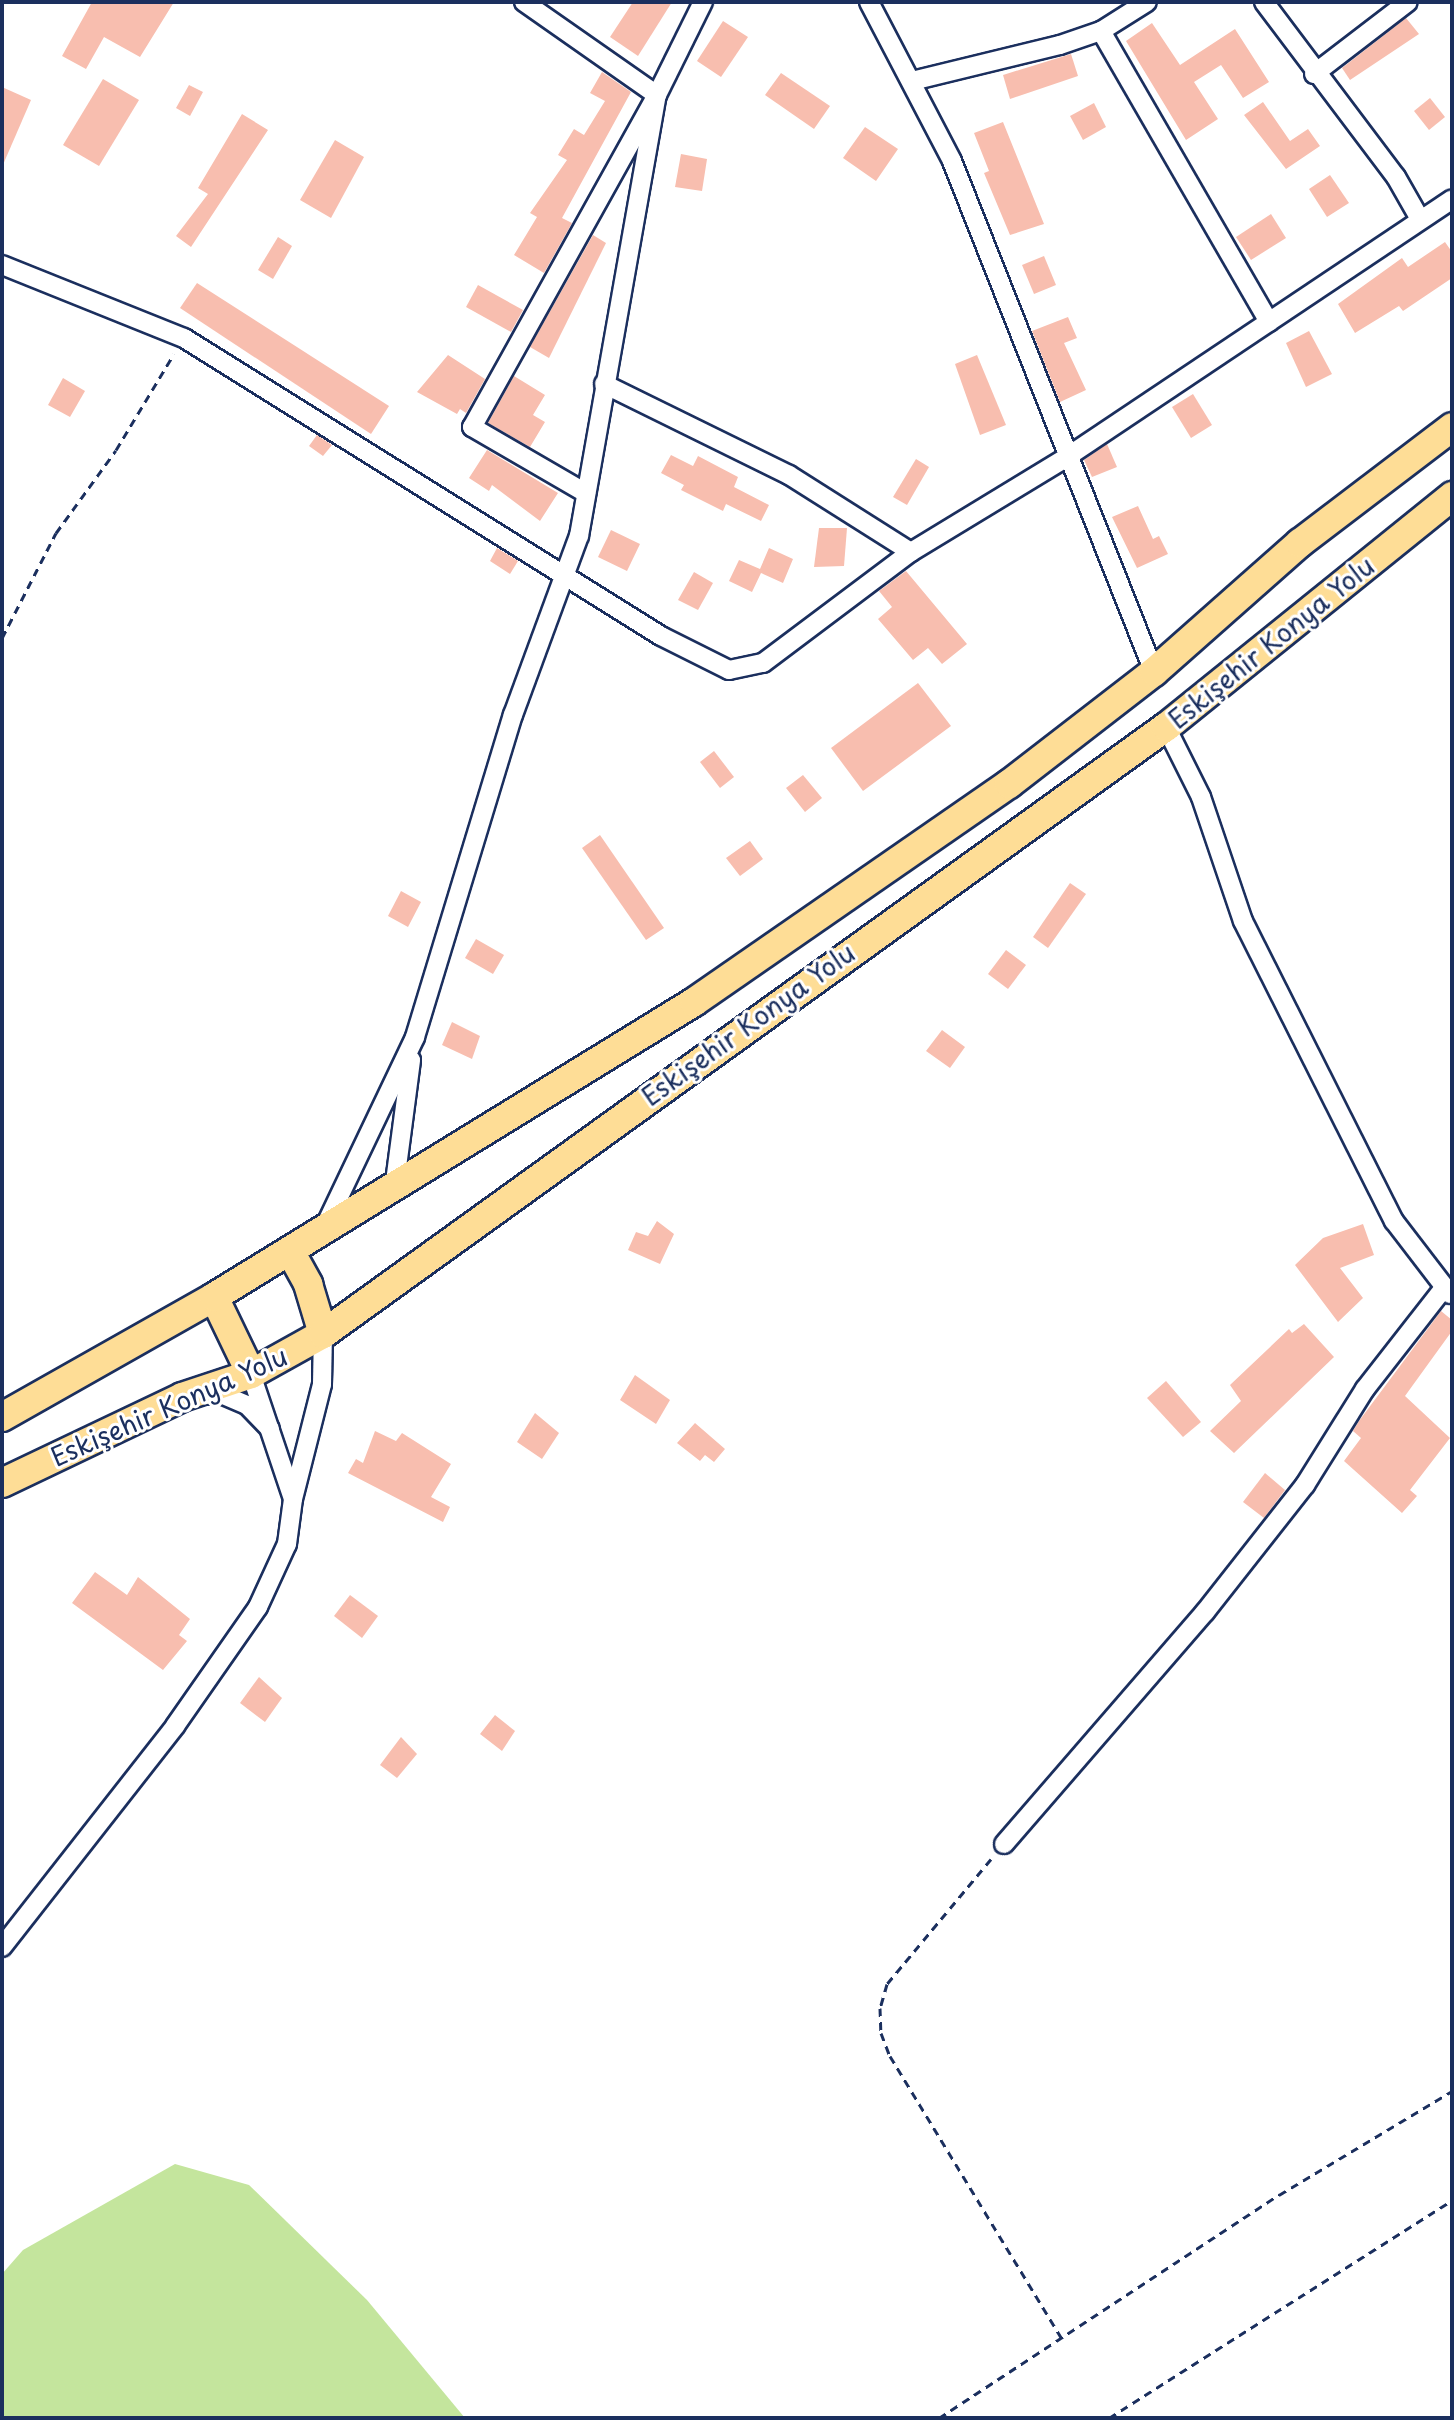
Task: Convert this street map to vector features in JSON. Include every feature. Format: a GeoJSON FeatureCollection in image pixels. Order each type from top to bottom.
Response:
{"type":"FeatureCollection","features":[{"type":"Feature","properties":{"kind":"highway","name":"Eskişehir Konya Yolu"},"geometry":{"type":"LineString","coordinates":[[2,1417],[214,1297],[290,1251],[326,1224],[694,1002],[1009,784],[1154,672],[1300,543],[1452,427]]}},
{"type":"Feature","properties":{"kind":"highway","name":"Eskişehir Konya Yolu"},"geometry":{"type":"LineString","coordinates":[[2,1483],[182,1397],[251,1374],[323,1334],[1166,727],[1452,496]]}},
{"type":"Feature","properties":{"kind":"highway"},"geometry":{"type":"LineString","coordinates":[[290,1251],[308,1284],[323,1334]]}},
{"type":"Feature","properties":{"kind":"highway"},"geometry":{"type":"LineString","coordinates":[[214,1297],[251,1374]]}},
{"type":"Feature","properties":{"kind":"street"},"geometry":{"type":"LineString","coordinates":[[586,493],[472,427],[657,95],[703,2]]}},
{"type":"Feature","properties":{"kind":"street"},"geometry":{"type":"LineString","coordinates":[[868,2],[912,81],[996,265],[1067,457],[1154,672]]}},
{"type":"Feature","properties":{"kind":"street"},"geometry":{"type":"LineString","coordinates":[[912,81],[1101,31],[1129,9],[1147,2]]}},
{"type":"Feature","properties":{"kind":"street"},"geometry":{"type":"LineString","coordinates":[[1264,2],[1314,74],[1396,177],[1420,219]]}},
{"type":"Feature","properties":{"kind":"street"},"geometry":{"type":"LineString","coordinates":[[1314,74],[1408,2]]}},
{"type":"Feature","properties":{"kind":"street"},"geometry":{"type":"LineString","coordinates":[[536,5],[657,95]]}},
{"type":"Feature","properties":{"kind":"street"},"geometry":{"type":"LineString","coordinates":[[1101,31],[1269,322]]}},
{"type":"Feature","properties":{"kind":"street"},"geometry":{"type":"LineString","coordinates":[[326,1224],[413,1041],[513,715],[579,536],[657,95]]}},
{"type":"Feature","properties":{"kind":"street"},"geometry":{"type":"LineString","coordinates":[[2,265],[184,338],[661,636],[729,670],[763,663],[911,552],[1067,457],[1452,199]]}},
{"type":"Feature","properties":{"kind":"street"},"geometry":{"type":"LineString","coordinates":[[604,384],[789,475],[911,552]]}},
{"type":"Feature","properties":{"kind":"street"},"geometry":{"type":"LineString","coordinates":[[1004,1844],[1205,1612],[1305,1485],[1365,1389],[1448,1292],[1394,1221],[1243,921],[1201,797],[1166,727]]}},
{"type":"Feature","properties":{"kind":"street"},"geometry":{"type":"LineString","coordinates":[[395,1182],[413,1041]]}},
{"type":"Feature","properties":{"kind":"street"},"geometry":{"type":"LineString","coordinates":[[2,1947],[175,1726],[258,1607],[287,1544],[293,1499],[322,1384],[323,1334]]}},
{"type":"Feature","properties":{"kind":"street"},"geometry":{"type":"LineString","coordinates":[[251,1374],[293,1499]]}},
{"type":"Feature","properties":{"kind":"street"},"geometry":{"type":"LineString","coordinates":[[182,1397],[221,1394],[247,1405],[273,1433]]}},
{"type":"Feature","properties":{"kind":"path"},"geometry":{"type":"LineString","coordinates":[[2,638],[56,533],[116,450],[184,338]]}},
{"type":"Feature","properties":{"kind":"path"},"geometry":{"type":"LineString","coordinates":[[1004,1844],[894,1973],[883,1995],[879,2021],[890,2056],[1063,2340]]}},
{"type":"Feature","properties":{"kind":"path"},"geometry":{"type":"LineString","coordinates":[[939,2418],[1063,2340],[1279,2195],[1452,2091]]}},
{"type":"Feature","properties":{"kind":"path"},"geometry":{"type":"LineString","coordinates":[[1109,2418],[1452,2200]]}},
{"type":"Feature","properties":{"kind":"green space"},"geometry":{"type":"Polygon","coordinates":[[[175,2164],[249,2185],[367,2300],[465,2418],[2,2418],[2,2274],[23,2250],[175,2164]]]}},
{"type":"Feature","properties":{"kind":"building"},"geometry":{"type":"Polygon","coordinates":[[[92,2],[174,2],[140,57],[104,37],[86,69],[62,56],[92,2]]]}},
{"type":"Feature","properties":{"kind":"building"},"geometry":{"type":"Polygon","coordinates":[[[633,2],[672,2],[638,56],[610,37],[633,2]]]}},
{"type":"Feature","properties":{"kind":"building"},"geometry":{"type":"Polygon","coordinates":[[[1406,18],[1419,34],[1350,80],[1342,68],[1406,18]]]}},
{"type":"Feature","properties":{"kind":"building"},"geometry":{"type":"Polygon","coordinates":[[[723,21],[748,37],[721,77],[697,61],[723,21]]]}},
{"type":"Feature","properties":{"kind":"building"},"geometry":{"type":"Polygon","coordinates":[[[1152,23],[1180,65],[1235,29],[1269,82],[1243,98],[1221,65],[1194,82],[1218,119],[1186,140],[1126,41],[1152,23]]]}},
{"type":"Feature","properties":{"kind":"building"},"geometry":{"type":"Polygon","coordinates":[[[1071,54],[1078,76],[1010,99],[1003,75],[1071,54]]]}},
{"type":"Feature","properties":{"kind":"building"},"geometry":{"type":"Polygon","coordinates":[[[602,72],[631,92],[562,218],[572,223],[544,273],[514,255],[537,217],[530,213],[567,160],[558,155],[574,129],[584,135],[605,101],[590,93],[602,72]]]}},
{"type":"Feature","properties":{"kind":"building"},"geometry":{"type":"Polygon","coordinates":[[[781,73],[830,106],[814,129],[765,95],[781,73]]]}},
{"type":"Feature","properties":{"kind":"building"},"geometry":{"type":"Polygon","coordinates":[[[103,79],[139,100],[99,166],[63,145],[103,79]]]}},
{"type":"Feature","properties":{"kind":"building"},"geometry":{"type":"Polygon","coordinates":[[[189,85],[203,92],[190,116],[176,108],[189,85]]]}},
{"type":"Feature","properties":{"kind":"building"},"geometry":{"type":"Polygon","coordinates":[[[2,87],[31,100],[2,167],[2,87]]]}},
{"type":"Feature","properties":{"kind":"building"},"geometry":{"type":"Polygon","coordinates":[[[1430,98],[1445,117],[1429,130],[1414,111],[1430,98]]]}},
{"type":"Feature","properties":{"kind":"building"},"geometry":{"type":"Polygon","coordinates":[[[1263,102],[1290,141],[1308,129],[1320,146],[1286,169],[1244,115],[1263,102]]]}},
{"type":"Feature","properties":{"kind":"building"},"geometry":{"type":"Polygon","coordinates":[[[1094,103],[1106,127],[1083,140],[1070,116],[1094,103]]]}},
{"type":"Feature","properties":{"kind":"building"},"geometry":{"type":"Polygon","coordinates":[[[242,114],[268,130],[191,247],[176,236],[208,194],[198,188],[242,114]]]}},
{"type":"Feature","properties":{"kind":"building"},"geometry":{"type":"Polygon","coordinates":[[[1003,122],[1044,224],[1010,235],[984,173],[989,171],[974,133],[1003,122]]]}},
{"type":"Feature","properties":{"kind":"building"},"geometry":{"type":"Polygon","coordinates":[[[865,127],[898,149],[876,181],[843,158],[865,127]]]}},
{"type":"Feature","properties":{"kind":"building"},"geometry":{"type":"Polygon","coordinates":[[[335,140],[364,157],[331,218],[300,200],[335,140]]]}},
{"type":"Feature","properties":{"kind":"building"},"geometry":{"type":"Polygon","coordinates":[[[681,154],[707,159],[702,191],[675,187],[681,154]]]}},
{"type":"Feature","properties":{"kind":"building"},"geometry":{"type":"Polygon","coordinates":[[[1330,175],[1349,203],[1327,217],[1309,189],[1330,175]]]}},
{"type":"Feature","properties":{"kind":"building"},"geometry":{"type":"Polygon","coordinates":[[[1271,214],[1286,238],[1251,260],[1236,237],[1271,214]]]}},
{"type":"Feature","properties":{"kind":"building"},"geometry":{"type":"Polygon","coordinates":[[[593,235],[606,243],[549,358],[530,347],[593,235]]]}},
{"type":"Feature","properties":{"kind":"building"},"geometry":{"type":"Polygon","coordinates":[[[278,237],[292,246],[273,279],[258,270],[278,237]]]}},
{"type":"Feature","properties":{"kind":"building"},"geometry":{"type":"Polygon","coordinates":[[[1445,242],[1452,252],[1452,278],[1403,311],[1399,306],[1355,333],[1338,304],[1402,258],[1408,267],[1445,242]]]}},
{"type":"Feature","properties":{"kind":"building"},"geometry":{"type":"Polygon","coordinates":[[[1044,256],[1056,285],[1034,294],[1022,265],[1044,256]]]}},
{"type":"Feature","properties":{"kind":"building"},"geometry":{"type":"Polygon","coordinates":[[[197,283],[389,406],[371,434],[180,308],[197,283]]]}},
{"type":"Feature","properties":{"kind":"building"},"geometry":{"type":"Polygon","coordinates":[[[478,285],[523,310],[511,332],[466,307],[478,285]]]}},
{"type":"Feature","properties":{"kind":"building"},"geometry":{"type":"Polygon","coordinates":[[[1068,317],[1077,338],[1064,343],[1086,390],[1060,402],[1032,331],[1068,317]]]}},
{"type":"Feature","properties":{"kind":"building"},"geometry":{"type":"Polygon","coordinates":[[[1309,331],[1332,374],[1306,387],[1286,343],[1309,331]]]}},
{"type":"Feature","properties":{"kind":"building"},"geometry":{"type":"Polygon","coordinates":[[[448,355],[485,379],[466,413],[460,409],[457,414],[417,392],[448,355]]]}},
{"type":"Feature","properties":{"kind":"building"},"geometry":{"type":"Polygon","coordinates":[[[977,355],[1006,425],[980,435],[955,364],[977,355]]]}},
{"type":"Feature","properties":{"kind":"building"},"geometry":{"type":"Polygon","coordinates":[[[514,376],[545,395],[533,415],[545,422],[530,447],[488,423],[514,376]]]}},
{"type":"Feature","properties":{"kind":"building"},"geometry":{"type":"Polygon","coordinates":[[[63,378],[85,391],[70,417],[48,405],[63,378]]]}},
{"type":"Feature","properties":{"kind":"building"},"geometry":{"type":"Polygon","coordinates":[[[1193,394],[1212,425],[1191,438],[1172,407],[1193,394]]]}},
{"type":"Feature","properties":{"kind":"building"},"geometry":{"type":"Polygon","coordinates":[[[317,435],[332,445],[323,456],[309,446],[317,435]]]}},
{"type":"Feature","properties":{"kind":"building"},"geometry":{"type":"Polygon","coordinates":[[[1107,444],[1117,467],[1092,477],[1084,460],[1107,444]]]}},
{"type":"Feature","properties":{"kind":"building"},"geometry":{"type":"Polygon","coordinates":[[[487,450],[558,493],[540,521],[492,485],[489,491],[469,478],[487,450]]]}},
{"type":"Feature","properties":{"kind":"building"},"geometry":{"type":"Polygon","coordinates":[[[671,455],[693,466],[698,456],[738,477],[734,487],[769,505],[761,521],[726,504],[723,511],[681,490],[684,485],[661,473],[671,455]]]}},
{"type":"Feature","properties":{"kind":"building"},"geometry":{"type":"Polygon","coordinates":[[[916,459],[929,467],[907,505],[893,497],[916,459]]]}},
{"type":"Feature","properties":{"kind":"building"},"geometry":{"type":"Polygon","coordinates":[[[1138,506],[1153,539],[1159,536],[1168,554],[1137,568],[1112,517],[1138,506]]]}},
{"type":"Feature","properties":{"kind":"building"},"geometry":{"type":"Polygon","coordinates":[[[819,528],[847,528],[844,566],[814,567],[819,528]]]}},
{"type":"Feature","properties":{"kind":"building"},"geometry":{"type":"Polygon","coordinates":[[[611,530],[640,544],[627,571],[598,557],[611,530]]]}},
{"type":"Feature","properties":{"kind":"building"},"geometry":{"type":"Polygon","coordinates":[[[497,548],[518,561],[510,574],[490,561],[497,548]]]}},
{"type":"Feature","properties":{"kind":"building"},"geometry":{"type":"Polygon","coordinates":[[[769,548],[793,559],[783,583],[761,573],[752,592],[729,581],[739,560],[760,569],[769,548]]]}},
{"type":"Feature","properties":{"kind":"building"},"geometry":{"type":"Polygon","coordinates":[[[906,571],[967,644],[942,664],[928,648],[913,660],[878,619],[892,607],[879,591],[906,571]]]}},
{"type":"Feature","properties":{"kind":"building"},"geometry":{"type":"Polygon","coordinates":[[[694,572],[713,583],[698,610],[678,600],[694,572]]]}},
{"type":"Feature","properties":{"kind":"building"},"geometry":{"type":"Polygon","coordinates":[[[918,683],[951,726],[863,791],[831,748],[918,683]]]}},
{"type":"Feature","properties":{"kind":"building"},"geometry":{"type":"Polygon","coordinates":[[[714,751],[734,777],[720,788],[700,762],[714,751]]]}},
{"type":"Feature","properties":{"kind":"building"},"geometry":{"type":"Polygon","coordinates":[[[803,775],[822,798],[805,812],[786,788],[803,775]]]}},
{"type":"Feature","properties":{"kind":"building"},"geometry":{"type":"Polygon","coordinates":[[[600,835],[664,928],[646,940],[582,848],[600,835]]]}},
{"type":"Feature","properties":{"kind":"building"},"geometry":{"type":"Polygon","coordinates":[[[750,841],[763,859],[740,876],[726,858],[750,841]]]}},
{"type":"Feature","properties":{"kind":"building"},"geometry":{"type":"Polygon","coordinates":[[[1070,883],[1086,894],[1048,948],[1033,937],[1070,883]]]}},
{"type":"Feature","properties":{"kind":"building"},"geometry":{"type":"Polygon","coordinates":[[[401,891],[421,902],[408,927],[388,916],[401,891]]]}},
{"type":"Feature","properties":{"kind":"building"},"geometry":{"type":"Polygon","coordinates":[[[476,939],[504,955],[493,974],[465,958],[476,939]]]}},
{"type":"Feature","properties":{"kind":"building"},"geometry":{"type":"Polygon","coordinates":[[[1006,950],[1026,965],[1008,989],[988,974],[1006,950]]]}},
{"type":"Feature","properties":{"kind":"building"},"geometry":{"type":"Polygon","coordinates":[[[452,1022],[480,1036],[472,1059],[442,1045],[452,1022]]]}},
{"type":"Feature","properties":{"kind":"building"},"geometry":{"type":"Polygon","coordinates":[[[942,1030],[965,1047],[950,1068],[926,1051],[942,1030]]]}},
{"type":"Feature","properties":{"kind":"building"},"geometry":{"type":"Polygon","coordinates":[[[657,1221],[674,1234],[660,1264],[628,1250],[636,1232],[648,1236],[657,1221]]]}},
{"type":"Feature","properties":{"kind":"building"},"geometry":{"type":"Polygon","coordinates":[[[1363,1224],[1374,1255],[1340,1268],[1363,1298],[1338,1322],[1295,1265],[1323,1238],[1363,1224]]]}},
{"type":"Feature","properties":{"kind":"building"},"geometry":{"type":"Polygon","coordinates":[[[1441,1311],[1452,1320],[1452,1331],[1405,1396],[1450,1438],[1410,1490],[1417,1496],[1402,1513],[1344,1461],[1361,1438],[1353,1431],[1359,1421],[1441,1311]]]}},
{"type":"Feature","properties":{"kind":"building"},"geometry":{"type":"Polygon","coordinates":[[[1304,1324],[1334,1357],[1234,1453],[1210,1431],[1241,1401],[1230,1385],[1289,1329],[1292,1333],[1304,1324]]]}},
{"type":"Feature","properties":{"kind":"building"},"geometry":{"type":"Polygon","coordinates":[[[635,1375],[670,1400],[656,1424],[620,1400],[635,1375]]]}},
{"type":"Feature","properties":{"kind":"building"},"geometry":{"type":"Polygon","coordinates":[[[1166,1381],[1201,1422],[1183,1437],[1147,1398],[1166,1381]]]}},
{"type":"Feature","properties":{"kind":"building"},"geometry":{"type":"Polygon","coordinates":[[[535,1413],[559,1433],[542,1459],[517,1442],[535,1413]]]}},
{"type":"Feature","properties":{"kind":"building"},"geometry":{"type":"Polygon","coordinates":[[[695,1423],[725,1449],[714,1462],[705,1455],[700,1461],[677,1443],[695,1423]]]}},
{"type":"Feature","properties":{"kind":"building"},"geometry":{"type":"Polygon","coordinates":[[[375,1431],[396,1441],[402,1433],[451,1464],[431,1497],[450,1507],[443,1522],[348,1473],[356,1459],[363,1463],[375,1431]]]}},
{"type":"Feature","properties":{"kind":"building"},"geometry":{"type":"Polygon","coordinates":[[[1265,1473],[1285,1490],[1264,1518],[1243,1502],[1265,1473]]]}},
{"type":"Feature","properties":{"kind":"building"},"geometry":{"type":"Polygon","coordinates":[[[95,1572],[127,1595],[138,1577],[190,1619],[179,1635],[187,1641],[163,1670],[72,1603],[95,1572]]]}},
{"type":"Feature","properties":{"kind":"building"},"geometry":{"type":"Polygon","coordinates":[[[350,1595],[378,1616],[362,1638],[334,1616],[350,1595]]]}},
{"type":"Feature","properties":{"kind":"building"},"geometry":{"type":"Polygon","coordinates":[[[259,1677],[282,1698],[265,1722],[240,1703],[259,1677]]]}},
{"type":"Feature","properties":{"kind":"building"},"geometry":{"type":"Polygon","coordinates":[[[495,1715],[515,1731],[502,1751],[480,1734],[495,1715]]]}},
{"type":"Feature","properties":{"kind":"building"},"geometry":{"type":"Polygon","coordinates":[[[401,1737],[417,1754],[397,1778],[380,1765],[401,1737]]]}}]}
